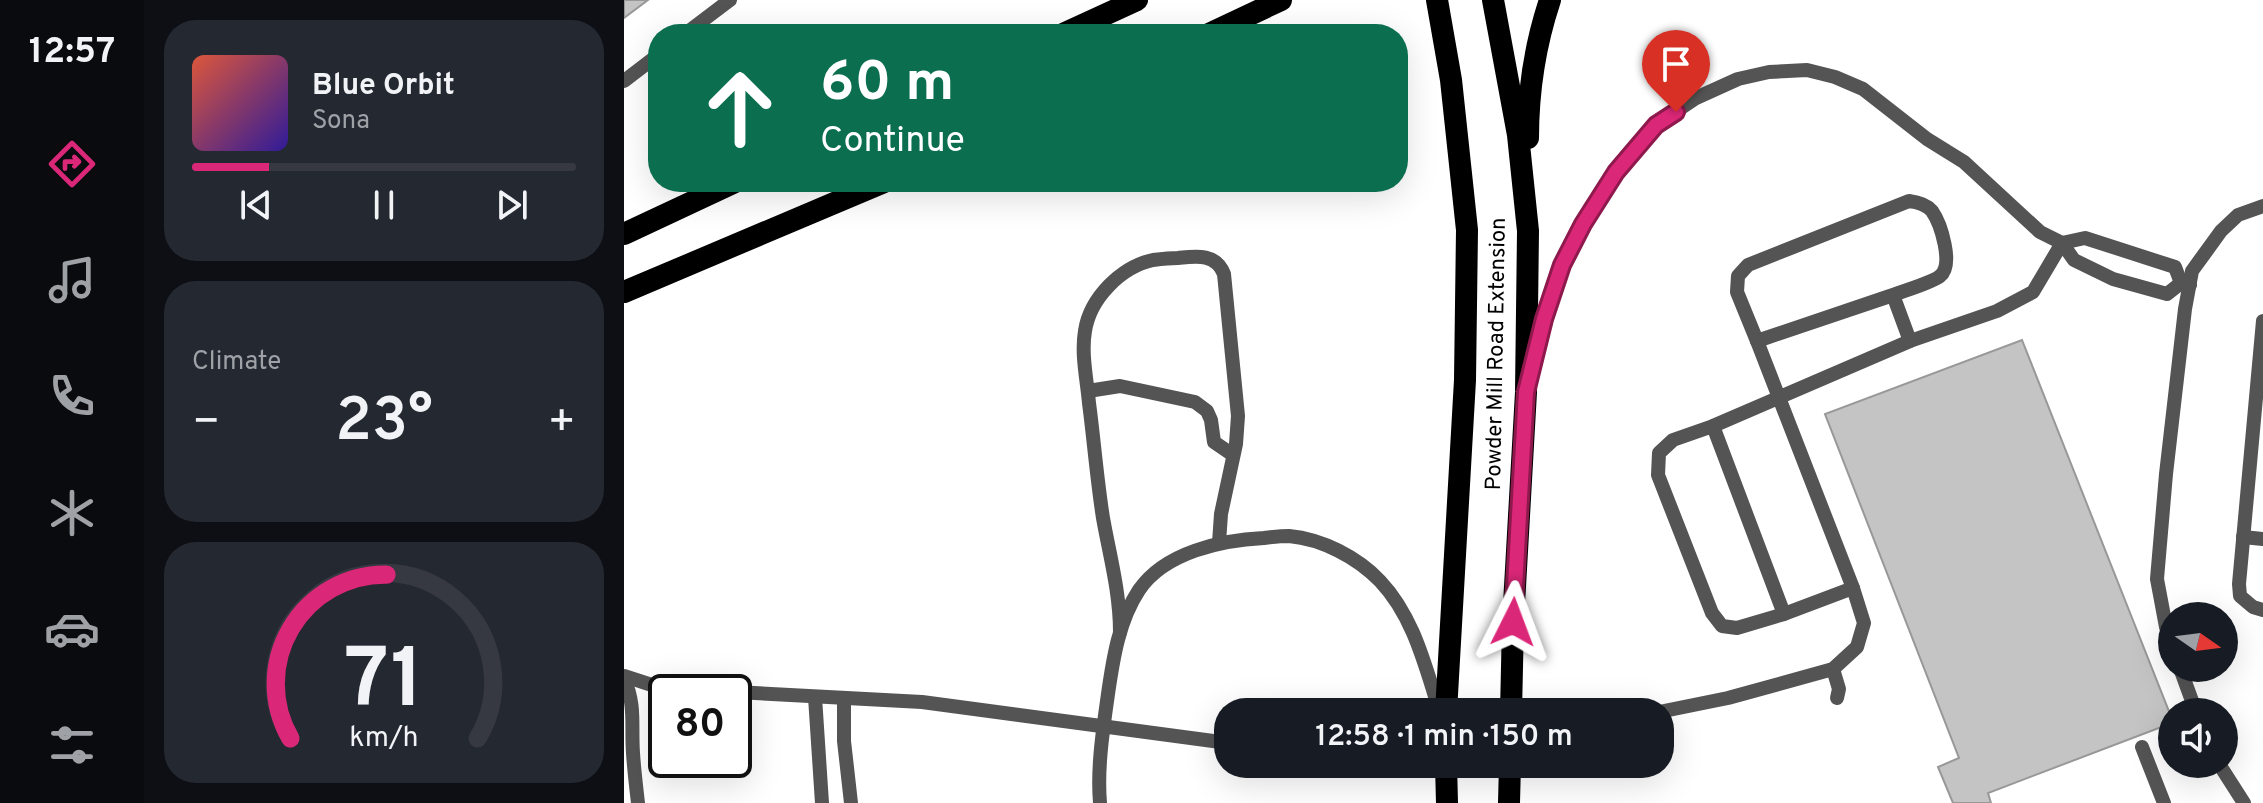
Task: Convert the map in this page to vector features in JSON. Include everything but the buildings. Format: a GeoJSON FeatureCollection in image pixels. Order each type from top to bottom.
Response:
{"type":"FeatureCollection","features":[{"type":"Feature","properties":{"kind":"highway"},"geometry":{"type":"LineString","coordinates":[[1085,24],[1137,0]]}},
{"type":"Feature","properties":{"kind":"highway"},"geometry":{"type":"LineString","coordinates":[[1230,24],[1281,0]]}},
{"type":"Feature","properties":{"kind":"highway","name":"Powder Mill Road Extension"},"geometry":{"type":"LineString","coordinates":[[1437,0],[1451,80],[1467,230],[1465,380],[1444,698]]}},
{"type":"Feature","properties":{"kind":"highway","name":"Powder Mill Road Extension"},"geometry":{"type":"LineString","coordinates":[[1493,0],[1518,135],[1528,231],[1526,392],[1511,698]]}},
{"type":"Feature","properties":{"kind":"highway"},"geometry":{"type":"LineString","coordinates":[[1528,231],[1528,114],[1540,31],[1550,0]]}},
{"type":"Feature","properties":{"kind":"highway"},"geometry":{"type":"LineString","coordinates":[[624,234],[714,192]]}},
{"type":"Feature","properties":{"kind":"highway"},"geometry":{"type":"LineString","coordinates":[[624,292],[860,192]]}},
{"type":"Feature","properties":{"kind":"highway"},"geometry":{"type":"LineString","coordinates":[[1446,778],[1447,803]]}},
{"type":"Feature","properties":{"kind":"highway"},"geometry":{"type":"LineString","coordinates":[[1509,803],[1510,778]]}},
{"type":"Feature","properties":{"kind":"lane"},"geometry":{"type":"LineString","coordinates":[[698,24],[730,0]]}},
{"type":"Feature","properties":{"kind":"lane"},"geometry":{"type":"LineString","coordinates":[[624,81],[648,63]]}},
{"type":"Feature","properties":{"kind":"lane"},"geometry":{"type":"LineString","coordinates":[[1526,392],[1544,319],[1562,265],[1583,224],[1616,172],[1656,125],[1696,98],[1738,79],[1769,72],[1807,70],[1863,89],[1927,139],[1964,162],[2040,232],[2062,243],[2074,260],[2113,279],[2167,294],[2185,284]]}},
{"type":"Feature","properties":{"kind":"lane"},"geometry":{"type":"LineString","coordinates":[[1674,709],[1728,698],[1833,669],[1857,647],[1864,623],[1737,292],[1738,276],[1748,265],[1909,201],[1920,203],[1932,211],[1946,247],[1947,265],[1940,277],[1757,341]]}},
{"type":"Feature","properties":{"kind":"lane"},"geometry":{"type":"LineString","coordinates":[[2161,602],[2157,579],[2185,284],[2221,231],[2238,215],[2263,206]]}},
{"type":"Feature","properties":{"kind":"lane"},"geometry":{"type":"LineString","coordinates":[[1853,588],[1737,628],[1722,626],[1712,613],[1658,475],[1659,453],[1673,440],[1713,426],[1910,341],[1997,311],[2033,292],[2062,243],[2085,238],[2175,267],[2185,284]]}},
{"type":"Feature","properties":{"kind":"lane"},"geometry":{"type":"LineString","coordinates":[[1120,632],[1117,586],[1103,517],[1088,391],[1085,329],[1092,310],[1112,283],[1124,273],[1153,260],[1207,257],[1221,266],[1224,274],[1238,416],[1219,543]]}},
{"type":"Feature","properties":{"kind":"lane"},"geometry":{"type":"LineString","coordinates":[[1893,295],[1910,341]]}},
{"type":"Feature","properties":{"kind":"lane"},"geometry":{"type":"LineString","coordinates":[[2263,321],[2256,452],[2243,537],[2240,596],[2253,607],[2263,610]]}},
{"type":"Feature","properties":{"kind":"lane"},"geometry":{"type":"LineString","coordinates":[[1088,391],[1120,386],[1195,402],[1207,411],[1214,442],[1233,455]]}},
{"type":"Feature","properties":{"kind":"lane"},"geometry":{"type":"LineString","coordinates":[[1713,426],[1784,614]]}},
{"type":"Feature","properties":{"kind":"lane"},"geometry":{"type":"LineString","coordinates":[[1100,803],[1098,781],[1112,665],[1129,608],[1140,588],[1159,570],[1184,556],[1219,543],[1289,536],[1348,555],[1380,581],[1410,623],[1438,698]]}},
{"type":"Feature","properties":{"kind":"lane"},"geometry":{"type":"LineString","coordinates":[[2243,537],[2263,539]]}},
{"type":"Feature","properties":{"kind":"lane"},"geometry":{"type":"LineString","coordinates":[[1833,669],[1839,689],[1837,698]]}},
{"type":"Feature","properties":{"kind":"lane"},"geometry":{"type":"LineString","coordinates":[[638,803],[633,750],[634,719],[624,677],[648,684]]}},
{"type":"Feature","properties":{"kind":"lane"},"geometry":{"type":"LineString","coordinates":[[628,699],[648,692]]}},
{"type":"Feature","properties":{"kind":"lane"},"geometry":{"type":"LineString","coordinates":[[752,693],[922,702],[1214,741]]}},
{"type":"Feature","properties":{"kind":"lane"},"geometry":{"type":"LineString","coordinates":[[815,697],[822,803]]}},
{"type":"Feature","properties":{"kind":"lane"},"geometry":{"type":"LineString","coordinates":[[844,698],[844,741],[851,803]]}},
{"type":"Feature","properties":{"kind":"lane"},"geometry":{"type":"LineString","coordinates":[[2142,747],[2164,803]]}},
{"type":"Feature","properties":{"kind":"lane"},"geometry":{"type":"LineString","coordinates":[[2228,778],[2244,803]]}},
{"type":"Feature","properties":{"kind":"route"},"geometry":{"type":"LineString","coordinates":[[1513,622],[1526,392],[1544,319],[1562,265],[1583,224],[1616,172],[1656,125],[1676,112]]}}]}
